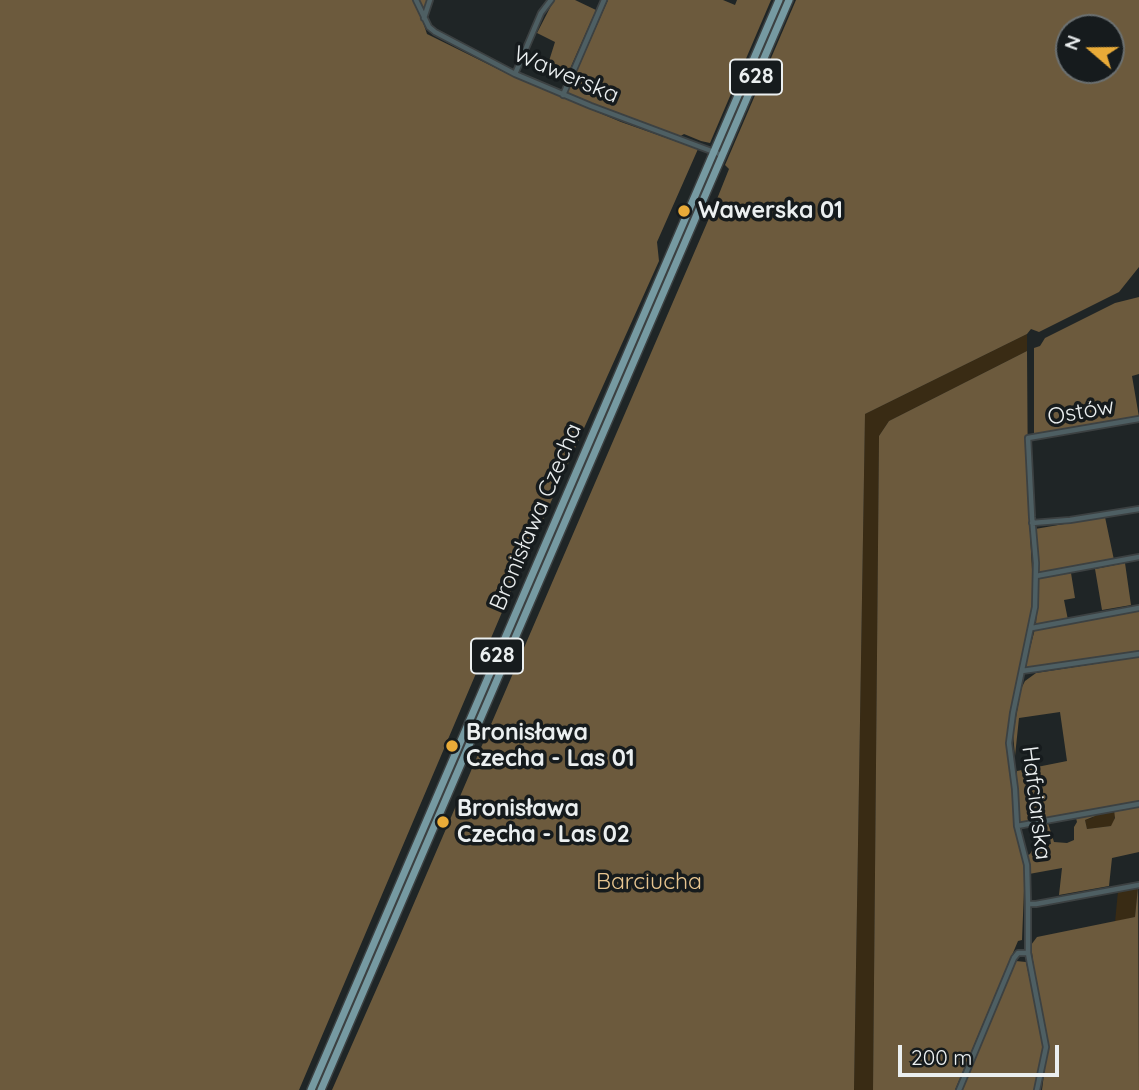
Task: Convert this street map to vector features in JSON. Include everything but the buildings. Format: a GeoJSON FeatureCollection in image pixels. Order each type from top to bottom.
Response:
{"type":"FeatureCollection","features":[{"type":"Feature","properties":{"kind":"main road","name":"628"},"geometry":{"type":"LineString","coordinates":[[718,153],[779,0]]}},
{"type":"Feature","properties":{"kind":"main road","name":"628"},"geometry":{"type":"LineString","coordinates":[[718,153],[789,0]]}},
{"type":"Feature","properties":{"kind":"main road","name":"Bronisława Czecha"},"geometry":{"type":"LineString","coordinates":[[311,1090],[718,153]]}},
{"type":"Feature","properties":{"kind":"main road","name":"Bronisława Czecha"},"geometry":{"type":"LineString","coordinates":[[321,1090],[718,153]]}},
{"type":"Feature","properties":{"kind":"street","name":"Wawerska"},"geometry":{"type":"LineString","coordinates":[[416,0],[424,19],[435,32],[515,74],[563,95],[718,153]]}},
{"type":"Feature","properties":{"kind":"street"},"geometry":{"type":"LineString","coordinates":[[424,19],[430,0]]}},
{"type":"Feature","properties":{"kind":"street"},"geometry":{"type":"LineString","coordinates":[[515,74],[541,13],[551,0]]}},
{"type":"Feature","properties":{"kind":"street"},"geometry":{"type":"LineString","coordinates":[[563,95],[604,0]]}},
{"type":"Feature","properties":{"kind":"street","name":"Ostów"},"geometry":{"type":"LineString","coordinates":[[1028,438],[1139,419]]}},
{"type":"Feature","properties":{"kind":"street","name":"Hafciarska"},"geometry":{"type":"LineString","coordinates":[[1028,438],[1036,576],[1035,607],[1009,743],[1017,826],[1027,865],[1028,953],[1046,1047],[1037,1090]]}},
{"type":"Feature","properties":{"kind":"street"},"geometry":{"type":"LineString","coordinates":[[1032,523],[1139,509]]}},
{"type":"Feature","properties":{"kind":"street"},"geometry":{"type":"LineString","coordinates":[[1036,576],[1139,557]]}},
{"type":"Feature","properties":{"kind":"street"},"geometry":{"type":"LineString","coordinates":[[1032,628],[1139,608]]}},
{"type":"Feature","properties":{"kind":"street"},"geometry":{"type":"LineString","coordinates":[[1022,671],[1139,654]]}},
{"type":"Feature","properties":{"kind":"street"},"geometry":{"type":"LineString","coordinates":[[1017,826],[1139,804]]}},
{"type":"Feature","properties":{"kind":"street"},"geometry":{"type":"LineString","coordinates":[[1028,904],[1139,885]]}},
{"type":"Feature","properties":{"kind":"street"},"geometry":{"type":"LineString","coordinates":[[959,1090],[1013,960],[1018,953],[1028,953]]}},
{"type":"Feature","properties":{"kind":"shaded area"},"geometry":{"type":"Polygon","coordinates":[[[695,204],[698,205],[318,1090],[314,1090],[695,204]]]}},
{"type":"Feature","properties":{"kind":"shaded area"},"geometry":{"type":"Polygon","coordinates":[[[1027,334],[1027,351],[889,421],[879,436],[873,1090],[854,1090],[865,414],[1027,334]]]}},
{"type":"Feature","properties":{"kind":"shaded area"},"geometry":{"type":"Polygon","coordinates":[[[1114,810],[1112,826],[1087,829],[1085,820],[1097,813],[1114,810]]]}},
{"type":"Feature","properties":{"kind":"shaded area"},"geometry":{"type":"Polygon","coordinates":[[[1138,887],[1135,917],[1115,922],[1118,891],[1138,887]]]}},
{"type":"Feature","properties":{"kind":"green space"},"geometry":{"type":"Polygon","coordinates":[[[0,0],[428,0],[423,22],[427,34],[512,76],[621,122],[698,149],[657,242],[659,261],[511,591],[299,1090],[0,1090],[0,0]]]}},
{"type":"Feature","properties":{"kind":"green space"},"geometry":{"type":"Polygon","coordinates":[[[554,0],[575,0],[596,10],[569,71],[549,61],[555,42],[537,33],[554,0]]]}},
{"type":"Feature","properties":{"kind":"green space"},"geometry":{"type":"Polygon","coordinates":[[[608,0],[723,0],[735,5],[737,0],[771,0],[710,143],[684,134],[679,137],[567,93],[608,0]]]}},
{"type":"Feature","properties":{"kind":"green space","name":"Barciucha"},"geometry":{"type":"Polygon","coordinates":[[[796,0],[1139,0],[1139,267],[1119,292],[1039,332],[1031,329],[1027,334],[865,414],[854,1090],[332,1090],[399,938],[729,169],[725,165],[796,0]]]}},
{"type":"Feature","properties":{"kind":"green space"},"geometry":{"type":"Polygon","coordinates":[[[1139,297],[1139,374],[1132,376],[1139,417],[1034,433],[1034,348],[1040,346],[1045,338],[1115,303],[1139,297]]]}},
{"type":"Feature","properties":{"kind":"green space"},"geometry":{"type":"Polygon","coordinates":[[[1027,351],[1028,495],[1034,607],[1010,711],[1007,738],[1015,827],[1025,866],[1022,940],[1018,941],[955,1090],[873,1090],[879,436],[889,421],[1027,351]]]}},
{"type":"Feature","properties":{"kind":"green space"},"geometry":{"type":"Polygon","coordinates":[[[1105,517],[1114,560],[1038,574],[1035,529],[1105,517]]]}},
{"type":"Feature","properties":{"kind":"green space"},"geometry":{"type":"Polygon","coordinates":[[[1125,563],[1131,605],[1102,610],[1095,569],[1125,563]]]}},
{"type":"Feature","properties":{"kind":"green space"},"geometry":{"type":"Polygon","coordinates":[[[1071,573],[1075,598],[1064,600],[1068,620],[1036,625],[1038,577],[1071,573]]]}},
{"type":"Feature","properties":{"kind":"green space"},"geometry":{"type":"Polygon","coordinates":[[[1139,610],[1139,651],[1026,668],[1035,629],[1139,610]]]}},
{"type":"Feature","properties":{"kind":"green space"},"geometry":{"type":"Polygon","coordinates":[[[1139,657],[1139,801],[1017,824],[1017,771],[1067,761],[1060,712],[1019,718],[1015,756],[1013,734],[1021,689],[1025,681],[1036,673],[1139,657]]]}},
{"type":"Feature","properties":{"kind":"green space"},"geometry":{"type":"Polygon","coordinates":[[[1139,805],[1139,852],[1112,858],[1109,886],[1059,895],[1062,868],[1029,874],[1026,856],[1034,847],[1051,844],[1049,831],[1029,826],[1048,823],[1054,842],[1067,843],[1074,840],[1076,818],[1081,815],[1097,813],[1085,820],[1087,829],[1111,826],[1115,818],[1114,810],[1139,805]]]}},
{"type":"Feature","properties":{"kind":"green space"},"geometry":{"type":"Polygon","coordinates":[[[1138,887],[1139,1090],[1042,1090],[1048,1043],[1031,945],[1037,937],[1135,917],[1138,887]]]}},
{"type":"Feature","properties":{"kind":"green space"},"geometry":{"type":"Polygon","coordinates":[[[1016,961],[1026,962],[1044,1046],[1035,1090],[962,1090],[1016,961]]]}},
{"type":"Feature","properties":{"kind":"place","name":"Wawerska 01"},"geometry":{"type":"Point","coordinates":[684,211]}},
{"type":"Feature","properties":{"kind":"place","name":"Bronisława Czecha - Las 01"},"geometry":{"type":"Point","coordinates":[452,746]}},
{"type":"Feature","properties":{"kind":"place","name":"Bronisława Czecha - Las 02"},"geometry":{"type":"Point","coordinates":[443,822]}}]}
